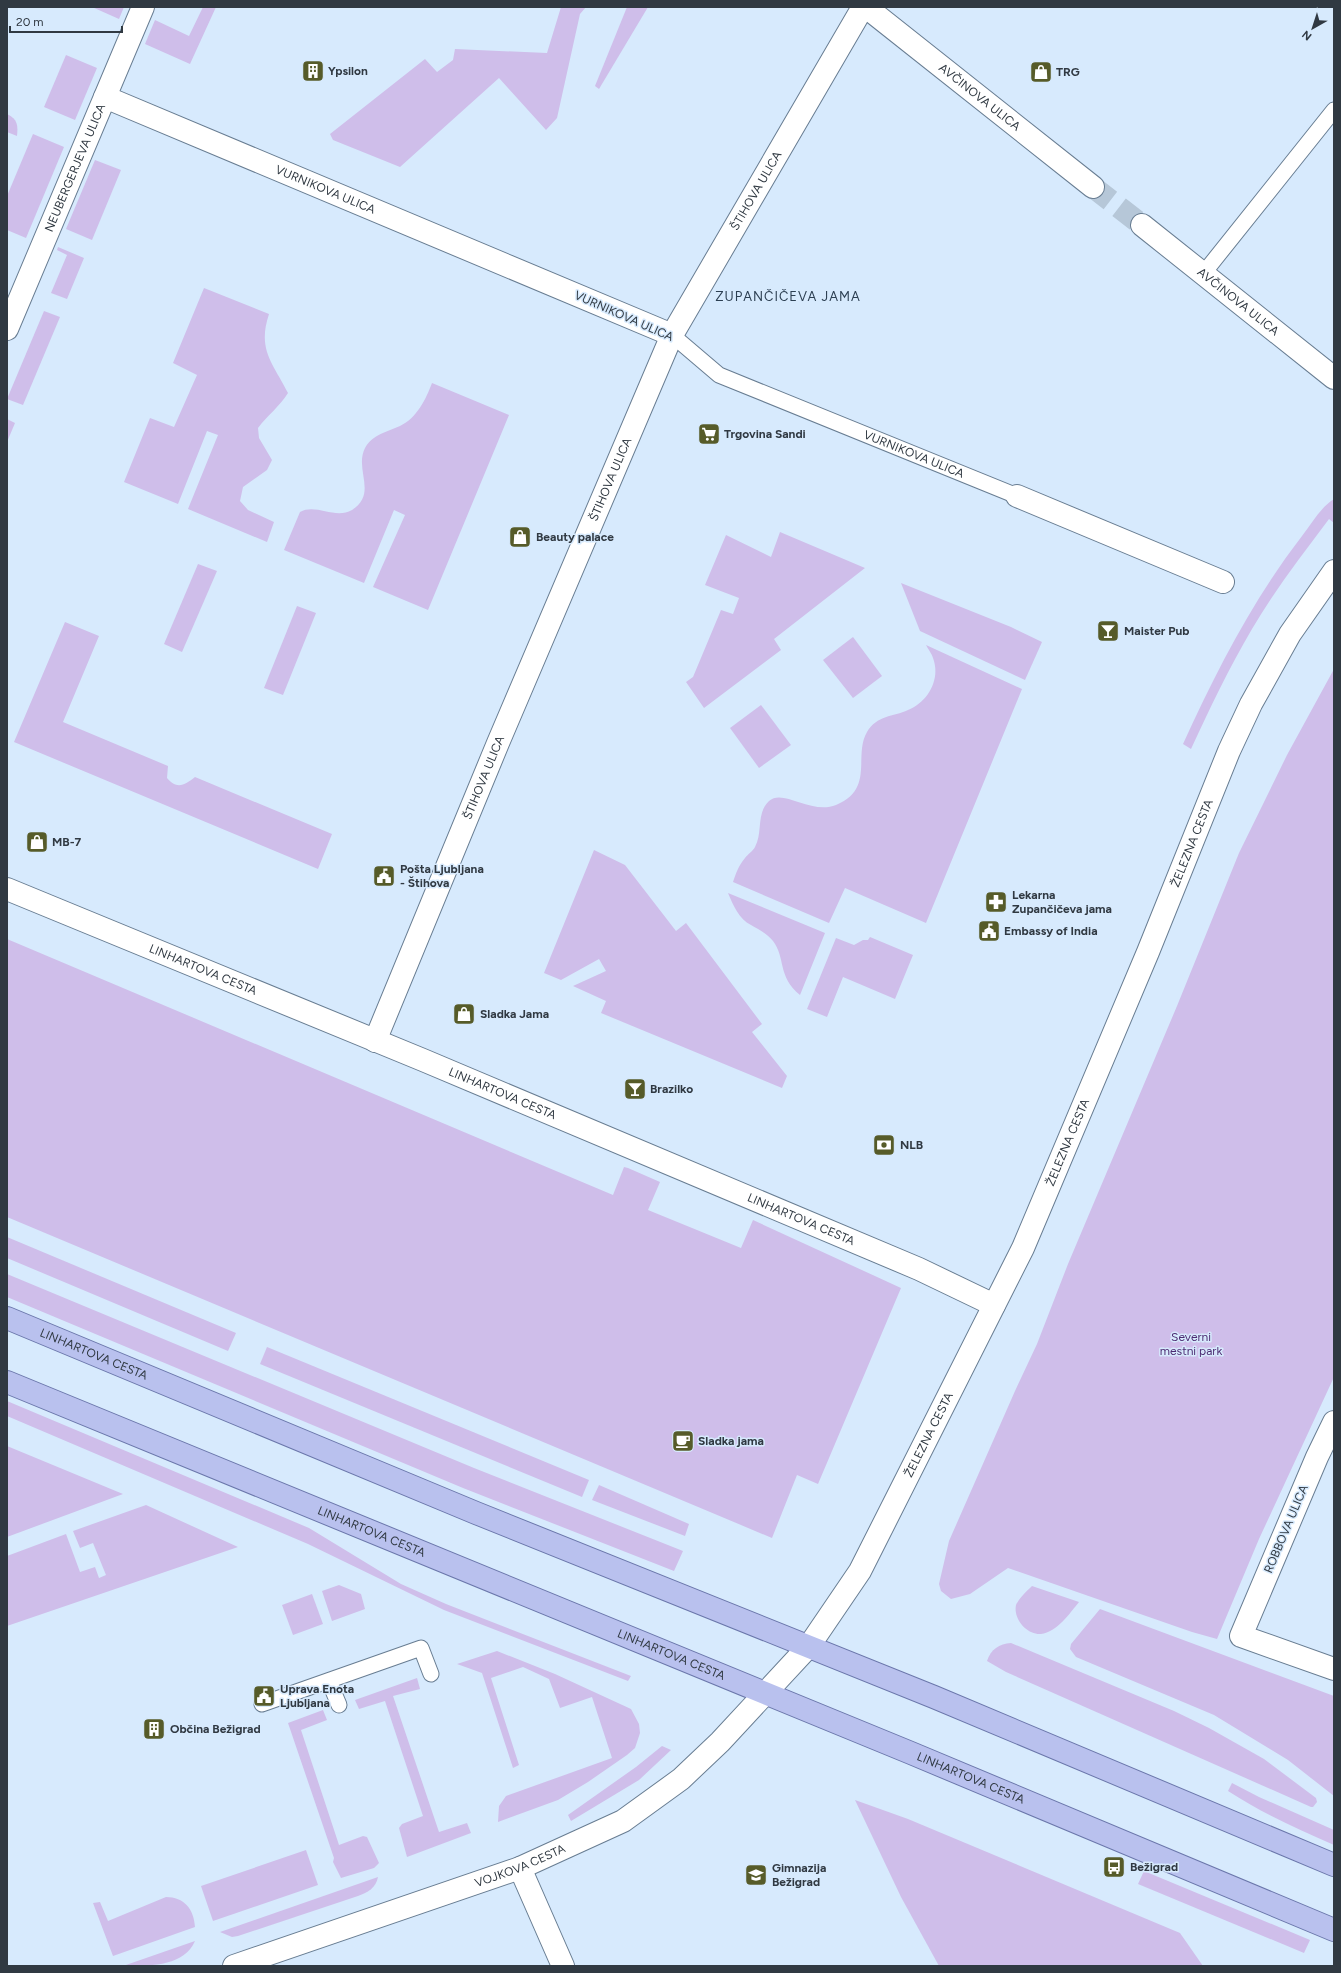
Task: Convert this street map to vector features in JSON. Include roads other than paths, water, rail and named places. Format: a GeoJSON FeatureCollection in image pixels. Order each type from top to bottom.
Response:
{"type":"FeatureCollection","features":[{"type":"Feature","properties":{"kind":"main road","name":"LINHARTOVA CESTA"},"geometry":{"type":"LineString","coordinates":[[7,1318],[476,1513],[809,1646],[1334,1865]]}},
{"type":"Feature","properties":{"kind":"main road","name":"LINHARTOVA CESTA"},"geometry":{"type":"LineString","coordinates":[[7,1382],[765,1695],[917,1756],[1334,1930]]}},
{"type":"Feature","properties":{"kind":"street","name":"NEUBERGERJEVA ULICA"},"geometry":{"type":"LineString","coordinates":[[7,329],[143,7]]}},
{"type":"Feature","properties":{"kind":"street","name":"ŠTIHOVA ULICA"},"geometry":{"type":"LineString","coordinates":[[375,1041],[498,744],[672,335],[863,7]]}},
{"type":"Feature","properties":{"kind":"street","name":"AVČINOVA ULICA"},"geometry":{"type":"LineString","coordinates":[[866,7],[1093,187]]}},
{"type":"Feature","properties":{"kind":"street","name":"VURNIKOVA ULICA"},"geometry":{"type":"LineString","coordinates":[[105,97],[672,335]]}},
{"type":"Feature","properties":{"kind":"street","name":"AVČINOVA ULICA"},"geometry":{"type":"LineString","coordinates":[[1142,225],[1334,378]]}},
{"type":"Feature","properties":{"kind":"street","name":"VURNIKOVA ULICA"},"geometry":{"type":"LineString","coordinates":[[1017,496],[1223,582]]}},
{"type":"Feature","properties":{"kind":"street","name":"ŽELEZNA CESTA"},"geometry":{"type":"LineString","coordinates":[[765,1695],[809,1646],[860,1571],[1023,1248],[1103,1062],[1208,799],[1232,744],[1251,704],[1290,634],[1334,570]]}},
{"type":"Feature","properties":{"kind":"street","name":"LINHARTOVA CESTA"},"geometry":{"type":"LineString","coordinates":[[7,889],[375,1041],[919,1269],[994,1305]]}},
{"type":"Feature","properties":{"kind":"street","name":"ROBBOVA ULICA"},"geometry":{"type":"LineString","coordinates":[[1334,1422],[1317,1457],[1241,1636],[1334,1669]]}},
{"type":"Feature","properties":{"kind":"street","name":"VOJKOVA CESTA"},"geometry":{"type":"LineString","coordinates":[[234,1966],[520,1868],[623,1822],[682,1779],[765,1695]]}},
{"type":"Feature","properties":{"kind":"street"},"geometry":{"type":"LineString","coordinates":[[520,1868],[563,1966]]}},
{"type":"Feature","properties":{"kind":"lane"},"geometry":{"type":"LineString","coordinates":[[1203,274],[1334,110]]}},
{"type":"Feature","properties":{"kind":"lane","name":"VURNIKOVA ULICA"},"geometry":{"type":"LineString","coordinates":[[672,335],[719,375],[1017,496]]}},
{"type":"Feature","properties":{"kind":"lane"},"geometry":{"type":"LineString","coordinates":[[262,1704],[421,1648],[431,1674]]}},
{"type":"Feature","properties":{"kind":"lane"},"geometry":{"type":"LineString","coordinates":[[329,1681],[339,1705]]}},
{"type":"Feature","properties":{"kind":"tunnel"},"geometry":{"type":"LineString","coordinates":[[1093,187],[1142,225]]}},
{"type":"Feature","properties":{"kind":"place","name":"Ypsilon"},"geometry":{"type":"Point","coordinates":[313,71]}},
{"type":"Feature","properties":{"kind":"place","name":"TRG"},"geometry":{"type":"Point","coordinates":[1041,72]}},
{"type":"Feature","properties":{"kind":"place","name":"Trgovina Sandi"},"geometry":{"type":"Point","coordinates":[709,434]}},
{"type":"Feature","properties":{"kind":"place","name":"Beauty palace"},"geometry":{"type":"Point","coordinates":[520,537]}},
{"type":"Feature","properties":{"kind":"place","name":"Maister Pub"},"geometry":{"type":"Point","coordinates":[1108,631]}},
{"type":"Feature","properties":{"kind":"place","name":"MB-7"},"geometry":{"type":"Point","coordinates":[37,842]}},
{"type":"Feature","properties":{"kind":"place","name":"Pošta Ljubljana - Štihova"},"geometry":{"type":"Point","coordinates":[384,876]}},
{"type":"Feature","properties":{"kind":"place","name":"Lekarna Zupančičeva jama"},"geometry":{"type":"Point","coordinates":[996,902]}},
{"type":"Feature","properties":{"kind":"place","name":"Embassy of India"},"geometry":{"type":"Point","coordinates":[989,931]}},
{"type":"Feature","properties":{"kind":"place","name":"Sladka Jama"},"geometry":{"type":"Point","coordinates":[464,1014]}},
{"type":"Feature","properties":{"kind":"place","name":"Brazilko"},"geometry":{"type":"Point","coordinates":[635,1089]}},
{"type":"Feature","properties":{"kind":"place","name":"NLB"},"geometry":{"type":"Point","coordinates":[884,1145]}},
{"type":"Feature","properties":{"kind":"place","name":"Sladka jama"},"geometry":{"type":"Point","coordinates":[683,1441]}},
{"type":"Feature","properties":{"kind":"place","name":"Uprava Enota Ljubljana"},"geometry":{"type":"Point","coordinates":[264,1696]}},
{"type":"Feature","properties":{"kind":"place","name":"Občina Bežigrad"},"geometry":{"type":"Point","coordinates":[154,1729]}},
{"type":"Feature","properties":{"kind":"place","name":"Bežigrad"},"geometry":{"type":"Point","coordinates":[1114,1867]}},
{"type":"Feature","properties":{"kind":"place","name":"Gimnazija Bežigrad"},"geometry":{"type":"Point","coordinates":[756,1875]}},
{"type":"Feature","properties":{"kind":"district","name":"ZUPANČIČEVA JAMA"},"geometry":{"type":"Point","coordinates":[788,296]}},
{"type":"Feature","properties":{"kind":"park label","name":"Severni mestni park"},"geometry":{"type":"Point","coordinates":[1191,1344]}}]}
